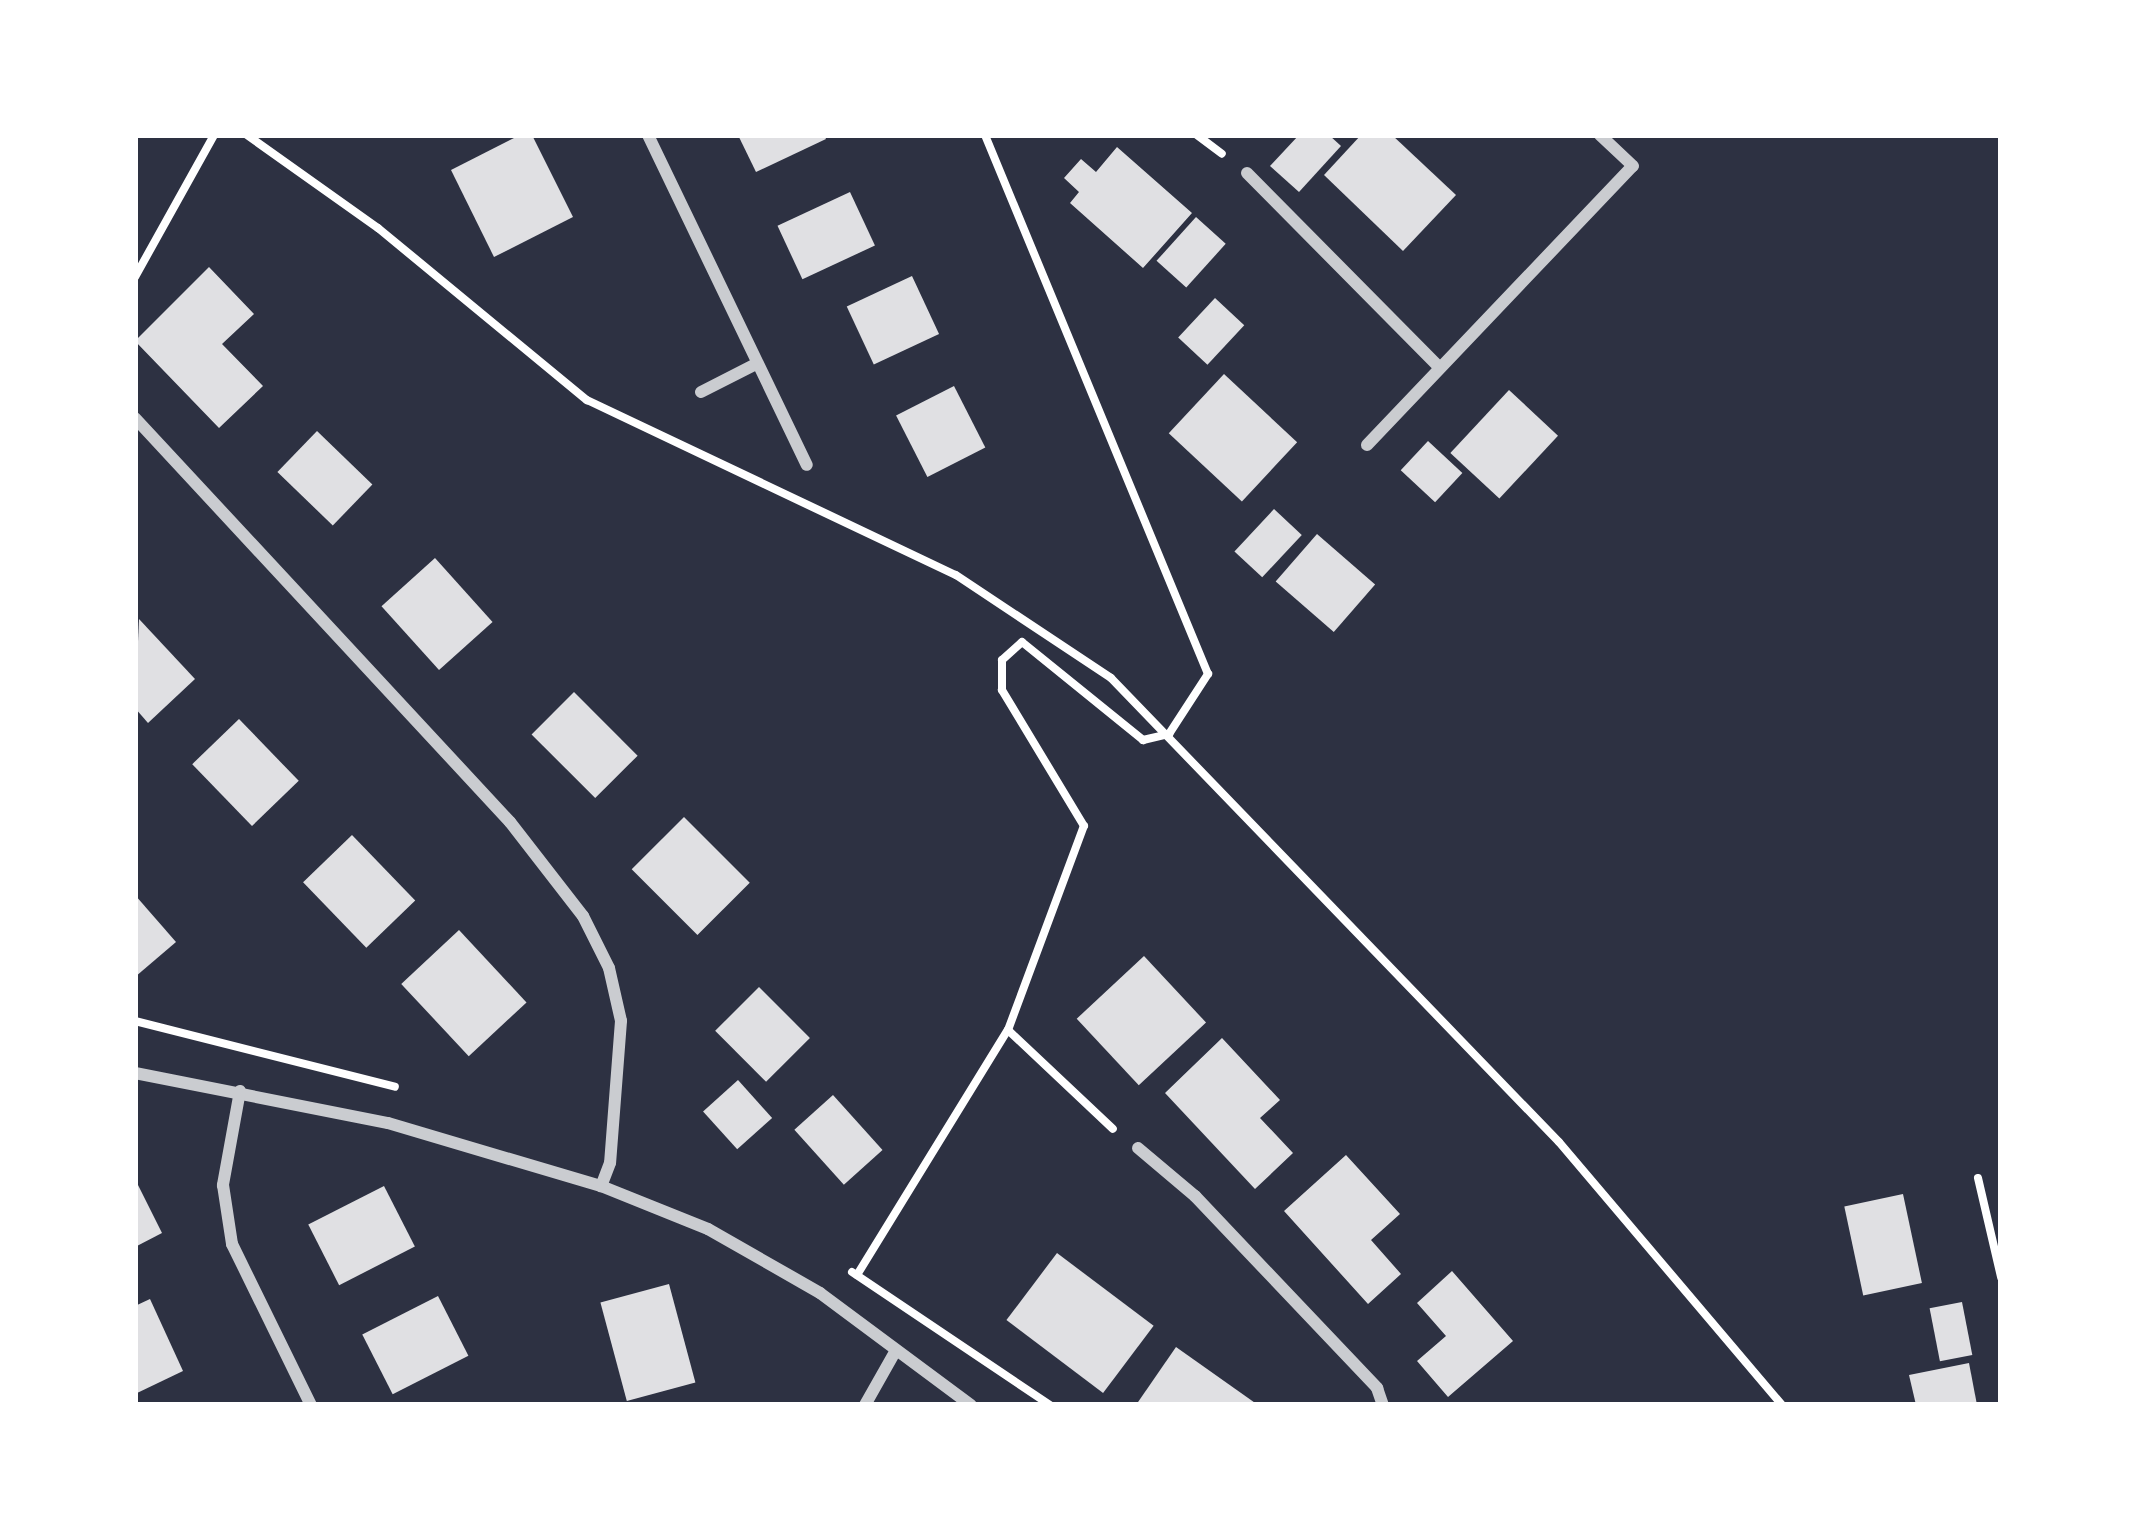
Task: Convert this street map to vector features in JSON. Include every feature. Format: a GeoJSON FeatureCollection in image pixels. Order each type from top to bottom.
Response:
{"type":"FeatureCollection","features":[{"type":"Feature","properties":{"kind":"street"},"geometry":{"type":"LineString","coordinates":[[648,135],[807,465]]}},
{"type":"Feature","properties":{"kind":"street"},"geometry":{"type":"LineString","coordinates":[[1367,445],[1633,166],[1600,135]]}},
{"type":"Feature","properties":{"kind":"street"},"geometry":{"type":"LineString","coordinates":[[1246,173],[1440,368]]}},
{"type":"Feature","properties":{"kind":"street"},"geometry":{"type":"LineString","coordinates":[[701,392],[756,364]]}},
{"type":"Feature","properties":{"kind":"street"},"geometry":{"type":"LineString","coordinates":[[135,418],[510,822],[584,916],[609,968],[621,1021],[610,1162],[602,1186]]}},
{"type":"Feature","properties":{"kind":"street"},"geometry":{"type":"LineString","coordinates":[[135,1073],[388,1123],[602,1186],[708,1229],[820,1293],[971,1405]]}},
{"type":"Feature","properties":{"kind":"street"},"geometry":{"type":"LineString","coordinates":[[240,1091],[223,1185],[232,1244],[311,1405]]}},
{"type":"Feature","properties":{"kind":"street"},"geometry":{"type":"LineString","coordinates":[[1138,1148],[1226,1228],[1377,1388],[1382,1405]]}},
{"type":"Feature","properties":{"kind":"street"},"geometry":{"type":"LineString","coordinates":[[865,1405],[895,1352]]}},
{"type":"Feature","properties":{"kind":"path"},"geometry":{"type":"LineString","coordinates":[[135,278],[214,135]]}},
{"type":"Feature","properties":{"kind":"path"},"geometry":{"type":"LineString","coordinates":[[247,135],[261,139],[586,400],[956,575],[1111,678],[1558,1142],[1782,1405]]}},
{"type":"Feature","properties":{"kind":"path"},"geometry":{"type":"LineString","coordinates":[[857,1275],[1008,1030],[1084,826],[1002,690],[1002,660],[1022,642],[1142,740],[1169,734],[1208,674],[985,135]]}},
{"type":"Feature","properties":{"kind":"path"},"geometry":{"type":"LineString","coordinates":[[1008,1030],[1138,1148]]}},
{"type":"Feature","properties":{"kind":"path"},"geometry":{"type":"LineString","coordinates":[[1978,1178],[2001,1277]]}},
{"type":"Feature","properties":{"kind":"building"},"geometry":{"type":"Polygon","coordinates":[[[520,135],[532,135],[573,217],[494,257],[451,170],[520,135]]]}},
{"type":"Feature","properties":{"kind":"building"},"geometry":{"type":"Polygon","coordinates":[[[738,135],[824,135],[826,139],[756,172],[738,135]]]}},
{"type":"Feature","properties":{"kind":"building"},"geometry":{"type":"Polygon","coordinates":[[[1299,135],[1329,135],[1341,146],[1299,192],[1270,166],[1299,135]]]}},
{"type":"Feature","properties":{"kind":"building"},"geometry":{"type":"Polygon","coordinates":[[[1361,135],[1392,135],[1456,195],[1403,251],[1324,175],[1361,135]]]}},
{"type":"Feature","properties":{"kind":"building"},"geometry":{"type":"Polygon","coordinates":[[[1117,147],[1192,213],[1143,268],[1070,203],[1079,192],[1064,178],[1081,159],[1096,172],[1117,147]]]}},
{"type":"Feature","properties":{"kind":"building"},"geometry":{"type":"Polygon","coordinates":[[[850,192],[875,245],[802,279],[777,226],[850,192]]]}},
{"type":"Feature","properties":{"kind":"building"},"geometry":{"type":"Polygon","coordinates":[[[1196,217],[1226,244],[1186,288],[1157,261],[1196,217]]]}},
{"type":"Feature","properties":{"kind":"building"},"geometry":{"type":"Polygon","coordinates":[[[209,267],[254,314],[222,344],[263,386],[219,428],[135,341],[209,267]]]}},
{"type":"Feature","properties":{"kind":"building"},"geometry":{"type":"Polygon","coordinates":[[[912,276],[939,334],[874,364],[847,306],[912,276]]]}},
{"type":"Feature","properties":{"kind":"building"},"geometry":{"type":"Polygon","coordinates":[[[1215,298],[1244,325],[1207,365],[1178,337],[1215,298]]]}},
{"type":"Feature","properties":{"kind":"building"},"geometry":{"type":"Polygon","coordinates":[[[1224,374],[1297,442],[1242,501],[1169,433],[1224,374]]]}},
{"type":"Feature","properties":{"kind":"building"},"geometry":{"type":"Polygon","coordinates":[[[954,386],[985,447],[927,477],[896,416],[954,386]]]}},
{"type":"Feature","properties":{"kind":"building"},"geometry":{"type":"Polygon","coordinates":[[[1509,390],[1558,436],[1499,499],[1450,453],[1509,390]]]}},
{"type":"Feature","properties":{"kind":"building"},"geometry":{"type":"Polygon","coordinates":[[[317,431],[372,484],[333,525],[277,472],[317,431]]]}},
{"type":"Feature","properties":{"kind":"building"},"geometry":{"type":"Polygon","coordinates":[[[1428,441],[1462,473],[1435,502],[1401,470],[1428,441]]]}},
{"type":"Feature","properties":{"kind":"building"},"geometry":{"type":"Polygon","coordinates":[[[1274,509],[1302,535],[1262,577],[1234,551],[1274,509]]]}},
{"type":"Feature","properties":{"kind":"building"},"geometry":{"type":"Polygon","coordinates":[[[1317,534],[1375,585],[1334,632],[1276,582],[1317,534]]]}},
{"type":"Feature","properties":{"kind":"building"},"geometry":{"type":"Polygon","coordinates":[[[435,558],[493,622],[439,670],[381,606],[435,558]]]}},
{"type":"Feature","properties":{"kind":"building"},"geometry":{"type":"Polygon","coordinates":[[[139,619],[195,679],[148,723],[135,708],[139,619]]]}},
{"type":"Feature","properties":{"kind":"building"},"geometry":{"type":"Polygon","coordinates":[[[574,692],[638,756],[595,798],[532,734],[574,692]]]}},
{"type":"Feature","properties":{"kind":"building"},"geometry":{"type":"Polygon","coordinates":[[[239,719],[299,781],[252,826],[192,764],[239,719]]]}},
{"type":"Feature","properties":{"kind":"building"},"geometry":{"type":"Polygon","coordinates":[[[684,817],[750,883],[697,935],[632,869],[684,817]]]}},
{"type":"Feature","properties":{"kind":"building"},"geometry":{"type":"Polygon","coordinates":[[[352,835],[415,900],[366,948],[303,882],[352,835]]]}},
{"type":"Feature","properties":{"kind":"building"},"geometry":{"type":"Polygon","coordinates":[[[135,895],[176,942],[135,977],[135,895]]]}},
{"type":"Feature","properties":{"kind":"building"},"geometry":{"type":"Polygon","coordinates":[[[459,930],[527,1002],[469,1056],[401,984],[459,930]]]}},
{"type":"Feature","properties":{"kind":"building"},"geometry":{"type":"Polygon","coordinates":[[[1144,956],[1206,1023],[1139,1085],[1077,1019],[1144,956]]]}},
{"type":"Feature","properties":{"kind":"building"},"geometry":{"type":"Polygon","coordinates":[[[759,987],[810,1038],[766,1082],[715,1031],[759,987]]]}},
{"type":"Feature","properties":{"kind":"building"},"geometry":{"type":"Polygon","coordinates":[[[1222,1038],[1280,1100],[1260,1118],[1293,1153],[1255,1189],[1165,1093],[1222,1038]]]}},
{"type":"Feature","properties":{"kind":"building"},"geometry":{"type":"Polygon","coordinates":[[[738,1080],[772,1118],[737,1149],[703,1111],[738,1080]]]}},
{"type":"Feature","properties":{"kind":"building"},"geometry":{"type":"Polygon","coordinates":[[[833,1095],[883,1150],[844,1185],[794,1130],[833,1095]]]}},
{"type":"Feature","properties":{"kind":"building"},"geometry":{"type":"Polygon","coordinates":[[[1346,1155],[1400,1214],[1371,1240],[1401,1274],[1368,1304],[1284,1211],[1346,1155]]]}},
{"type":"Feature","properties":{"kind":"building"},"geometry":{"type":"Polygon","coordinates":[[[135,1179],[162,1233],[135,1247],[135,1179]]]}},
{"type":"Feature","properties":{"kind":"building"},"geometry":{"type":"Polygon","coordinates":[[[384,1186],[415,1247],[339,1285],[308,1225],[384,1186]]]}},
{"type":"Feature","properties":{"kind":"building"},"geometry":{"type":"Polygon","coordinates":[[[1903,1194],[1922,1283],[1863,1295],[1844,1206],[1903,1194]]]}},
{"type":"Feature","properties":{"kind":"building"},"geometry":{"type":"Polygon","coordinates":[[[1057,1253],[1154,1326],[1103,1393],[1006,1320],[1057,1253]]]}},
{"type":"Feature","properties":{"kind":"building"},"geometry":{"type":"Polygon","coordinates":[[[1452,1271],[1513,1341],[1448,1397],[1417,1361],[1446,1336],[1417,1303],[1452,1271]]]}},
{"type":"Feature","properties":{"kind":"building"},"geometry":{"type":"Polygon","coordinates":[[[669,1284],[695,1383],[627,1401],[600,1302],[669,1284]]]}},
{"type":"Feature","properties":{"kind":"building"},"geometry":{"type":"Polygon","coordinates":[[[438,1296],[468,1356],[393,1394],[362,1335],[438,1296]]]}},
{"type":"Feature","properties":{"kind":"building"},"geometry":{"type":"Polygon","coordinates":[[[150,1299],[183,1371],[135,1394],[135,1306],[150,1299]]]}},
{"type":"Feature","properties":{"kind":"building"},"geometry":{"type":"Polygon","coordinates":[[[1962,1302],[1972,1355],[1940,1361],[1930,1308],[1962,1302]]]}},
{"type":"Feature","properties":{"kind":"building"},"geometry":{"type":"Polygon","coordinates":[[[1176,1347],[1258,1405],[1136,1405],[1176,1347]]]}},
{"type":"Feature","properties":{"kind":"building"},"geometry":{"type":"Polygon","coordinates":[[[1969,1363],[1977,1405],[1916,1405],[1909,1375],[1969,1363]]]}}]}
